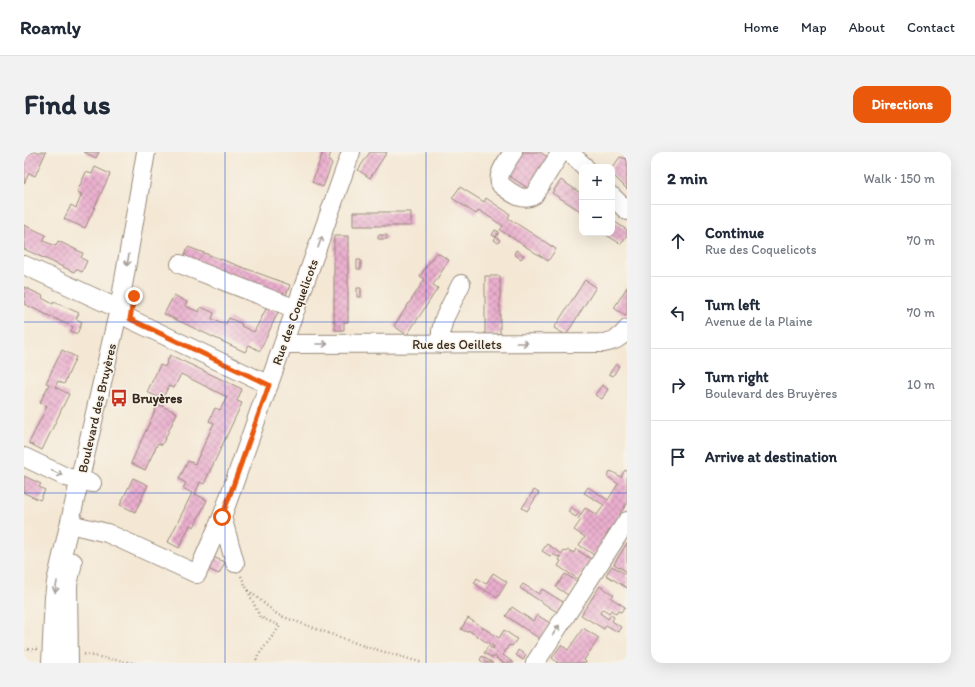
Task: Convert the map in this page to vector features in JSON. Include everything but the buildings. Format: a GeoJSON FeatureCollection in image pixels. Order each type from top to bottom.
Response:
{"type":"FeatureCollection","features":[{"type":"Feature","properties":{"kind":"street","name":"Boulevard des Bruyères"},"geometry":{"type":"LineString","coordinates":[[124,314],[146,152]]}},
{"type":"Feature","properties":{"kind":"street","name":"Boulevard des Bruyères"},"geometry":{"type":"LineString","coordinates":[[51,663],[55,590],[76,525],[124,314],[158,152]]}},
{"type":"Feature","properties":{"kind":"street","name":"Rue des Coquelicots"},"geometry":{"type":"LineString","coordinates":[[76,525],[107,533],[198,574],[222,517],[351,152]]}},
{"type":"Feature","properties":{"kind":"street"},"geometry":{"type":"LineString","coordinates":[[513,152],[500,175],[499,182],[501,185],[523,198],[534,195],[561,152]]}},
{"type":"Feature","properties":{"kind":"street"},"geometry":{"type":"LineString","coordinates":[[569,152],[582,164]]}},
{"type":"Feature","properties":{"kind":"street"},"geometry":{"type":"LineString","coordinates":[[615,199],[627,211]]}},
{"type":"Feature","properties":{"kind":"street"},"geometry":{"type":"LineString","coordinates":[[180,264],[296,309]]}},
{"type":"Feature","properties":{"kind":"street"},"geometry":{"type":"LineString","coordinates":[[24,265],[269,385]]}},
{"type":"Feature","properties":{"kind":"street"},"geometry":{"type":"LineString","coordinates":[[441,344],[444,319],[461,284]]}},
{"type":"Feature","properties":{"kind":"street","name":"Rue des Oeillets"},"geometry":{"type":"LineString","coordinates":[[283,344],[604,343],[616,340],[627,329]]}},
{"type":"Feature","properties":{"kind":"street"},"geometry":{"type":"LineString","coordinates":[[24,457],[66,477],[86,482]]}},
{"type":"Feature","properties":{"kind":"street"},"geometry":{"type":"LineString","coordinates":[[222,517],[235,563]]}},
{"type":"Feature","properties":{"kind":"street"},"geometry":{"type":"LineString","coordinates":[[535,663],[627,521]]}},
{"type":"Feature","properties":{"kind":"street","name":"Boulevard des Bruyères"},"geometry":{"type":"LineString","coordinates":[[69,663],[68,585],[76,525]]}},
{"type":"Feature","properties":{"kind":"path"},"geometry":{"type":"LineString","coordinates":[[235,563],[260,617],[280,626],[257,657],[256,663]]}},
{"type":"Feature","properties":{"kind":"path"},"geometry":{"type":"LineString","coordinates":[[248,590],[278,615],[364,646],[424,663]]}},
{"type":"Feature","properties":{"kind":"place","name":"Bruyères"},"geometry":{"type":"Point","coordinates":[119,398]}},
{"type":"Feature","properties":{"kind":"route"},"geometry":{"type":"LineString","coordinates":[[134,296],[130,319],[269,385],[222,517]]}}]}
